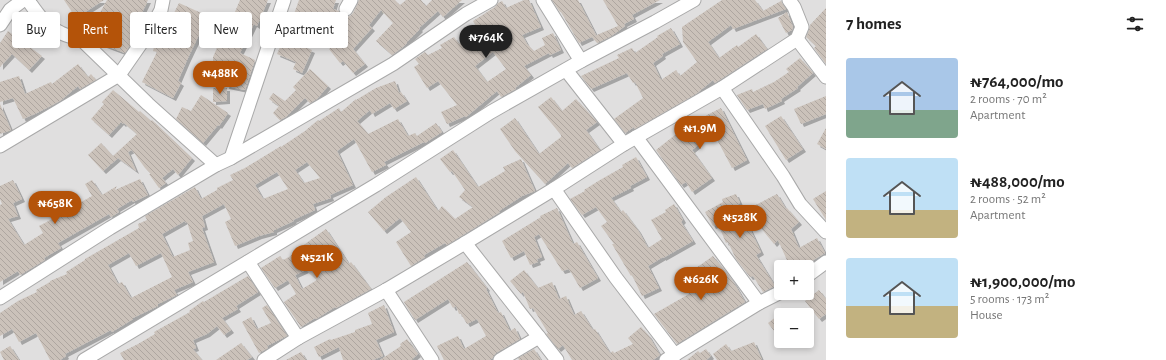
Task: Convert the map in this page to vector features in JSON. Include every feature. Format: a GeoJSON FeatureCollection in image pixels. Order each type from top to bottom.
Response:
{"type":"FeatureCollection","features":[{"type":"Feature","properties":{"kind":"street"},"geometry":{"type":"LineString","coordinates":[[0,25],[10,10],[23,0]]}},
{"type":"Feature","properties":{"kind":"street"},"geometry":{"type":"LineString","coordinates":[[29,0],[44,23],[62,33],[78,38],[84,42],[216,165]]}},
{"type":"Feature","properties":{"kind":"street"},"geometry":{"type":"LineString","coordinates":[[0,146],[119,75],[151,29],[161,10],[164,0]]}},
{"type":"Feature","properties":{"kind":"street"},"geometry":{"type":"LineString","coordinates":[[231,158],[284,0]]}},
{"type":"Feature","properties":{"kind":"street"},"geometry":{"type":"LineString","coordinates":[[0,298],[110,228],[216,165],[231,158],[393,64],[466,14],[491,0]]}},
{"type":"Feature","properties":{"kind":"street"},"geometry":{"type":"LineString","coordinates":[[543,0],[582,61]]}},
{"type":"Feature","properties":{"kind":"street"},"geometry":{"type":"LineString","coordinates":[[84,360],[376,185],[491,112],[694,0]]}},
{"type":"Feature","properties":{"kind":"street"},"geometry":{"type":"LineString","coordinates":[[264,360],[298,338],[386,290],[465,243],[554,189],[624,144],[722,88],[797,39],[802,26],[794,7],[789,0]]}},
{"type":"Feature","properties":{"kind":"street"},"geometry":{"type":"LineString","coordinates":[[797,39],[826,77]]}},
{"type":"Feature","properties":{"kind":"street"},"geometry":{"type":"LineString","coordinates":[[566,70],[624,144]]}},
{"type":"Feature","properties":{"kind":"street"},"geometry":{"type":"LineString","coordinates":[[722,88],[780,171],[800,204],[826,232]]}},
{"type":"Feature","properties":{"kind":"street"},"geometry":{"type":"LineString","coordinates":[[636,137],[759,303]]}},
{"type":"Feature","properties":{"kind":"street"},"geometry":{"type":"LineString","coordinates":[[554,189],[670,357],[774,296]]}},
{"type":"Feature","properties":{"kind":"street"},"geometry":{"type":"LineString","coordinates":[[465,243],[557,360]]}},
{"type":"Feature","properties":{"kind":"street"},"geometry":{"type":"LineString","coordinates":[[248,262],[298,338]]}},
{"type":"Feature","properties":{"kind":"street"},"geometry":{"type":"LineString","coordinates":[[814,271],[826,262]]}},
{"type":"Feature","properties":{"kind":"street"},"geometry":{"type":"LineString","coordinates":[[386,290],[432,360]]}},
{"type":"Feature","properties":{"kind":"street"},"geometry":{"type":"LineString","coordinates":[[500,360],[539,337]]}},
{"type":"Feature","properties":{"kind":"shaded area"},"geometry":{"type":"Polygon","coordinates":[[[0,0],[826,0],[826,360],[0,360],[0,0]]]}},
{"type":"Feature","properties":{"kind":"building"},"geometry":{"type":"Polygon","coordinates":[[[64,0],[104,0],[85,12],[72,12],[64,0]]]}},
{"type":"Feature","properties":{"kind":"building"},"geometry":{"type":"Polygon","coordinates":[[[107,0],[148,0],[142,12],[130,12],[130,46],[125,53],[112,48],[122,48],[122,12],[100,12],[107,0]]]}},
{"type":"Feature","properties":{"kind":"building"},"geometry":{"type":"Polygon","coordinates":[[[240,0],[268,0],[263,12],[260,12],[260,19],[257,26],[254,24],[252,28],[252,12],[235,12],[240,0]]]}},
{"type":"Feature","properties":{"kind":"building"},"geometry":{"type":"Polygon","coordinates":[[[299,0],[336,0],[333,9],[340,12],[295,12],[299,0]]]}},
{"type":"Feature","properties":{"kind":"building"},"geometry":{"type":"Polygon","coordinates":[[[359,0],[395,0],[400,5],[406,0],[421,0],[426,6],[432,0],[462,0],[443,17],[438,11],[419,28],[420,29],[403,47],[392,55],[376,41],[393,23],[381,10],[369,25],[372,28],[353,49],[365,64],[353,73],[343,61],[340,63],[329,49],[348,48],[348,16],[353,13],[359,0]]]}},
{"type":"Feature","properties":{"kind":"building"},"geometry":{"type":"Polygon","coordinates":[[[524,0],[529,0],[541,27],[522,35],[527,44],[534,51],[545,45],[542,38],[553,33],[561,50],[550,55],[549,53],[524,66],[531,75],[515,88],[516,89],[501,97],[497,91],[466,117],[465,116],[447,124],[441,112],[457,105],[438,81],[427,88],[414,67],[419,64],[415,59],[425,52],[428,55],[442,48],[440,45],[454,37],[459,44],[478,30],[473,21],[502,1],[506,8],[524,0]],[[493,52],[475,66],[487,82],[506,69],[493,52]]]}},
{"type":"Feature","properties":{"kind":"building"},"geometry":{"type":"Polygon","coordinates":[[[552,0],[578,0],[596,35],[579,43],[561,12],[552,0]]]}},
{"type":"Feature","properties":{"kind":"building"},"geometry":{"type":"Polygon","coordinates":[[[603,0],[660,0],[632,15],[634,19],[624,24],[625,26],[610,37],[597,43],[592,37],[618,26],[603,0]]]}},
{"type":"Feature","properties":{"kind":"building"},"geometry":{"type":"Polygon","coordinates":[[[722,0],[755,0],[763,11],[781,1],[786,9],[733,29],[731,25],[708,42],[719,58],[756,34],[767,49],[715,83],[713,80],[696,94],[635,129],[634,127],[625,133],[614,119],[643,98],[635,82],[633,83],[627,73],[591,89],[581,76],[619,58],[617,55],[632,48],[635,53],[658,37],[657,36],[671,28],[680,44],[662,54],[663,56],[653,63],[661,80],[676,70],[680,76],[697,62],[683,42],[682,27],[722,0]]]}},
{"type":"Feature","properties":{"kind":"building"},"geometry":{"type":"Polygon","coordinates":[[[179,3],[199,12],[199,35],[178,81],[181,83],[173,98],[142,82],[157,52],[153,51],[154,48],[191,48],[191,12],[174,12],[179,3]]]}},
{"type":"Feature","properties":{"kind":"building"},"geometry":{"type":"Polygon","coordinates":[[[826,8],[826,64],[814,48],[816,46],[806,37],[810,25],[826,8]]]}},
{"type":"Feature","properties":{"kind":"building"},"geometry":{"type":"Polygon","coordinates":[[[787,12],[793,27],[792,30],[786,33],[778,18],[787,12]]]}},
{"type":"Feature","properties":{"kind":"building"},"geometry":{"type":"Polygon","coordinates":[[[8,31],[12,34],[12,48],[31,48],[42,56],[29,70],[12,54],[0,67],[0,43],[8,31]]]}},
{"type":"Feature","properties":{"kind":"building"},"geometry":{"type":"Polygon","coordinates":[[[217,48],[242,48],[240,53],[255,60],[245,90],[226,86],[230,69],[213,61],[217,48]]]}},
{"type":"Feature","properties":{"kind":"building"},"geometry":{"type":"Polygon","coordinates":[[[280,48],[307,48],[312,50],[302,73],[293,69],[296,62],[277,54],[280,48]]]}},
{"type":"Feature","properties":{"kind":"building"},"geometry":{"type":"Polygon","coordinates":[[[800,58],[813,73],[797,87],[798,88],[781,99],[782,101],[765,109],[763,104],[747,110],[737,95],[752,89],[753,92],[774,82],[789,72],[786,69],[800,58]]]}},
{"type":"Feature","properties":{"kind":"building"},"geometry":{"type":"Polygon","coordinates":[[[78,64],[88,77],[91,74],[96,80],[80,89],[78,86],[60,101],[37,113],[23,119],[13,98],[0,102],[0,82],[19,76],[25,94],[51,82],[52,84],[78,64]]]}},
{"type":"Feature","properties":{"kind":"building"},"geometry":{"type":"Polygon","coordinates":[[[310,69],[328,86],[317,99],[310,103],[305,98],[286,117],[280,120],[273,113],[279,106],[269,99],[273,93],[285,101],[296,90],[293,87],[310,69]]]}},
{"type":"Feature","properties":{"kind":"building"},"geometry":{"type":"Polygon","coordinates":[[[395,81],[399,93],[401,92],[407,101],[394,109],[390,103],[372,114],[370,110],[357,121],[368,134],[398,119],[408,136],[415,133],[417,136],[436,123],[442,132],[425,143],[424,142],[384,162],[386,165],[372,172],[354,139],[337,151],[353,185],[330,195],[331,198],[313,204],[315,210],[274,230],[274,232],[259,236],[235,246],[225,222],[231,219],[224,204],[202,216],[205,227],[202,228],[214,262],[188,272],[193,282],[174,290],[177,295],[133,318],[112,332],[111,330],[65,354],[66,356],[60,360],[50,360],[36,333],[19,342],[12,329],[0,336],[0,313],[18,301],[37,292],[36,290],[50,281],[67,274],[66,272],[85,259],[139,228],[138,224],[147,220],[145,216],[195,187],[201,199],[217,190],[217,188],[233,180],[230,175],[281,147],[305,131],[318,120],[319,121],[339,108],[341,112],[356,99],[376,88],[395,81]],[[307,162],[295,170],[304,183],[320,178],[307,162]],[[277,172],[255,185],[263,199],[288,189],[277,172]],[[185,221],[162,234],[173,257],[190,250],[188,243],[193,241],[187,222],[186,223],[185,221]],[[129,253],[108,265],[118,284],[122,282],[131,298],[172,277],[161,253],[136,266],[129,253]]]}},
{"type":"Feature","properties":{"kind":"building"},"geometry":{"type":"Polygon","coordinates":[[[213,88],[227,88],[227,101],[213,102],[213,88]]]}},
{"type":"Feature","properties":{"kind":"building"},"geometry":{"type":"Polygon","coordinates":[[[113,90],[139,112],[140,111],[151,121],[152,120],[192,158],[178,175],[173,169],[162,178],[166,183],[159,188],[149,174],[151,174],[132,150],[128,152],[136,171],[118,158],[103,171],[88,155],[101,143],[113,156],[137,134],[121,122],[109,135],[91,119],[104,104],[102,102],[113,90]]]}},
{"type":"Feature","properties":{"kind":"building"},"geometry":{"type":"Polygon","coordinates":[[[201,95],[228,113],[219,126],[218,125],[203,143],[176,119],[182,107],[191,111],[201,95]]]}},
{"type":"Feature","properties":{"kind":"building"},"geometry":{"type":"Polygon","coordinates":[[[826,96],[826,114],[801,124],[794,109],[826,96]]]}},
{"type":"Feature","properties":{"kind":"building"},"geometry":{"type":"Polygon","coordinates":[[[551,97],[562,111],[576,99],[597,122],[586,130],[600,150],[572,168],[568,163],[545,184],[515,151],[500,129],[515,118],[539,154],[561,137],[561,135],[538,107],[551,97]]]}},
{"type":"Feature","properties":{"kind":"building"},"geometry":{"type":"Polygon","coordinates":[[[0,104],[11,130],[0,134],[0,104]]]}},
{"type":"Feature","properties":{"kind":"building"},"geometry":{"type":"Polygon","coordinates":[[[721,108],[747,160],[732,168],[712,130],[696,142],[698,145],[692,150],[712,178],[692,192],[686,182],[681,185],[656,150],[685,127],[687,129],[707,115],[721,108]]]}},
{"type":"Feature","properties":{"kind":"building"},"geometry":{"type":"Polygon","coordinates":[[[781,116],[803,149],[786,160],[765,126],[781,116]]]}},
{"type":"Feature","properties":{"kind":"building"},"geometry":{"type":"Polygon","coordinates":[[[826,128],[826,149],[817,144],[826,128]]]}},
{"type":"Feature","properties":{"kind":"building"},"geometry":{"type":"Polygon","coordinates":[[[453,150],[478,187],[505,171],[503,167],[521,159],[535,191],[522,196],[499,211],[500,212],[447,245],[445,243],[424,255],[425,257],[411,266],[396,242],[411,232],[400,218],[384,231],[368,212],[386,197],[416,177],[438,211],[442,206],[455,219],[473,207],[459,197],[465,190],[452,171],[450,172],[440,159],[453,150]]]}},
{"type":"Feature","properties":{"kind":"building"},"geometry":{"type":"Polygon","coordinates":[[[636,157],[647,177],[630,186],[631,188],[611,198],[621,212],[623,210],[638,230],[648,248],[662,239],[651,220],[666,212],[665,210],[674,204],[683,220],[681,222],[693,241],[648,266],[659,288],[642,296],[632,275],[631,276],[612,244],[614,244],[601,226],[607,222],[596,207],[582,215],[570,199],[623,167],[622,165],[636,157]]]}},
{"type":"Feature","properties":{"kind":"building"},"geometry":{"type":"Polygon","coordinates":[[[140,179],[148,195],[133,202],[132,200],[117,209],[119,212],[111,217],[109,214],[58,243],[61,248],[44,258],[45,260],[20,275],[18,271],[0,282],[0,205],[2,204],[0,199],[0,186],[13,180],[22,199],[13,203],[18,216],[8,219],[24,245],[43,233],[39,226],[77,206],[76,205],[92,196],[85,184],[92,180],[102,195],[117,186],[115,190],[140,179]]]}},
{"type":"Feature","properties":{"kind":"building"},"geometry":{"type":"Polygon","coordinates":[[[826,191],[826,220],[813,199],[826,191]]]}},
{"type":"Feature","properties":{"kind":"building"},"geometry":{"type":"Polygon","coordinates":[[[736,194],[740,203],[738,204],[761,252],[756,255],[774,286],[763,292],[753,276],[750,277],[736,259],[728,242],[726,243],[718,224],[713,226],[705,212],[723,202],[722,199],[736,194]]]}},
{"type":"Feature","properties":{"kind":"building"},"geometry":{"type":"Polygon","coordinates":[[[777,194],[786,209],[787,208],[799,222],[791,229],[799,248],[817,238],[825,253],[814,260],[787,260],[778,240],[774,244],[746,210],[777,194]]]}},
{"type":"Feature","properties":{"kind":"building"},"geometry":{"type":"Polygon","coordinates":[[[557,208],[573,244],[577,242],[598,278],[580,288],[569,269],[562,271],[539,234],[534,237],[542,257],[537,259],[538,262],[530,265],[524,251],[511,258],[502,241],[541,217],[540,216],[557,208]]]}},
{"type":"Feature","properties":{"kind":"building"},"geometry":{"type":"Polygon","coordinates":[[[326,229],[349,264],[351,262],[371,289],[336,308],[335,307],[301,327],[284,302],[296,294],[288,280],[275,288],[261,268],[280,256],[283,260],[289,257],[326,229]],[[306,270],[295,275],[302,289],[317,280],[306,270]]]}},
{"type":"Feature","properties":{"kind":"building"},"geometry":{"type":"Polygon","coordinates":[[[713,256],[734,283],[745,302],[677,344],[654,314],[689,294],[679,280],[713,256]]]}},
{"type":"Feature","properties":{"kind":"building"},"geometry":{"type":"Polygon","coordinates":[[[467,262],[487,288],[486,289],[498,313],[501,312],[510,331],[515,328],[520,339],[496,353],[493,358],[489,360],[444,360],[437,346],[458,336],[464,349],[486,336],[477,319],[467,324],[461,314],[459,314],[456,306],[453,308],[448,299],[415,320],[404,302],[467,262]]]}},
{"type":"Feature","properties":{"kind":"building"},"geometry":{"type":"Polygon","coordinates":[[[524,270],[538,288],[552,282],[559,299],[566,296],[574,315],[581,311],[593,330],[595,329],[610,353],[613,351],[614,353],[633,344],[628,338],[641,327],[649,336],[660,355],[653,360],[572,360],[563,345],[558,349],[546,334],[548,333],[533,308],[530,309],[523,292],[521,294],[510,281],[524,270]]]}},
{"type":"Feature","properties":{"kind":"building"},"geometry":{"type":"Polygon","coordinates":[[[248,276],[258,292],[236,306],[238,309],[222,318],[231,330],[224,335],[217,326],[207,334],[193,340],[196,348],[193,349],[202,360],[124,360],[120,353],[155,334],[154,332],[190,312],[189,311],[203,301],[204,302],[248,276]]]}},
{"type":"Feature","properties":{"kind":"building"},"geometry":{"type":"Polygon","coordinates":[[[819,290],[826,299],[826,314],[819,319],[814,313],[814,308],[810,308],[805,301],[814,300],[814,294],[819,290]]]}},
{"type":"Feature","properties":{"kind":"building"},"geometry":{"type":"Polygon","coordinates":[[[267,305],[287,336],[267,346],[268,348],[259,353],[242,322],[251,317],[257,329],[271,323],[262,308],[267,305]]]}},
{"type":"Feature","properties":{"kind":"building"},"geometry":{"type":"Polygon","coordinates":[[[384,305],[394,332],[376,340],[383,356],[373,360],[343,360],[339,347],[319,357],[314,347],[330,339],[331,340],[355,332],[355,330],[372,324],[368,313],[384,305]]]}},
{"type":"Feature","properties":{"kind":"building"},"geometry":{"type":"Polygon","coordinates":[[[774,318],[774,331],[768,323],[774,318]]]}},
{"type":"Feature","properties":{"kind":"building"},"geometry":{"type":"Polygon","coordinates":[[[407,339],[418,354],[411,360],[380,360],[401,346],[400,344],[407,339]]]}},
{"type":"Feature","properties":{"kind":"building"},"geometry":{"type":"Polygon","coordinates":[[[754,342],[762,360],[717,360],[713,354],[726,344],[731,351],[754,342]]]}},
{"type":"Feature","properties":{"kind":"building"},"geometry":{"type":"Polygon","coordinates":[[[241,343],[252,357],[247,360],[216,360],[241,343]]]}},
{"type":"Feature","properties":{"kind":"building"},"geometry":{"type":"Polygon","coordinates":[[[10,346],[19,360],[4,360],[0,352],[10,346]]]}},
{"type":"Feature","properties":{"kind":"building"},"geometry":{"type":"Polygon","coordinates":[[[534,349],[541,360],[519,360],[518,358],[534,349]]]}},
{"type":"Feature","properties":{"kind":"building"},"geometry":{"type":"Polygon","coordinates":[[[706,349],[711,356],[706,360],[687,360],[698,351],[700,353],[706,349]]]}},
{"type":"Feature","properties":{"kind":"building"},"geometry":{"type":"Polygon","coordinates":[[[301,352],[306,360],[286,360],[301,352]]]}}]}
